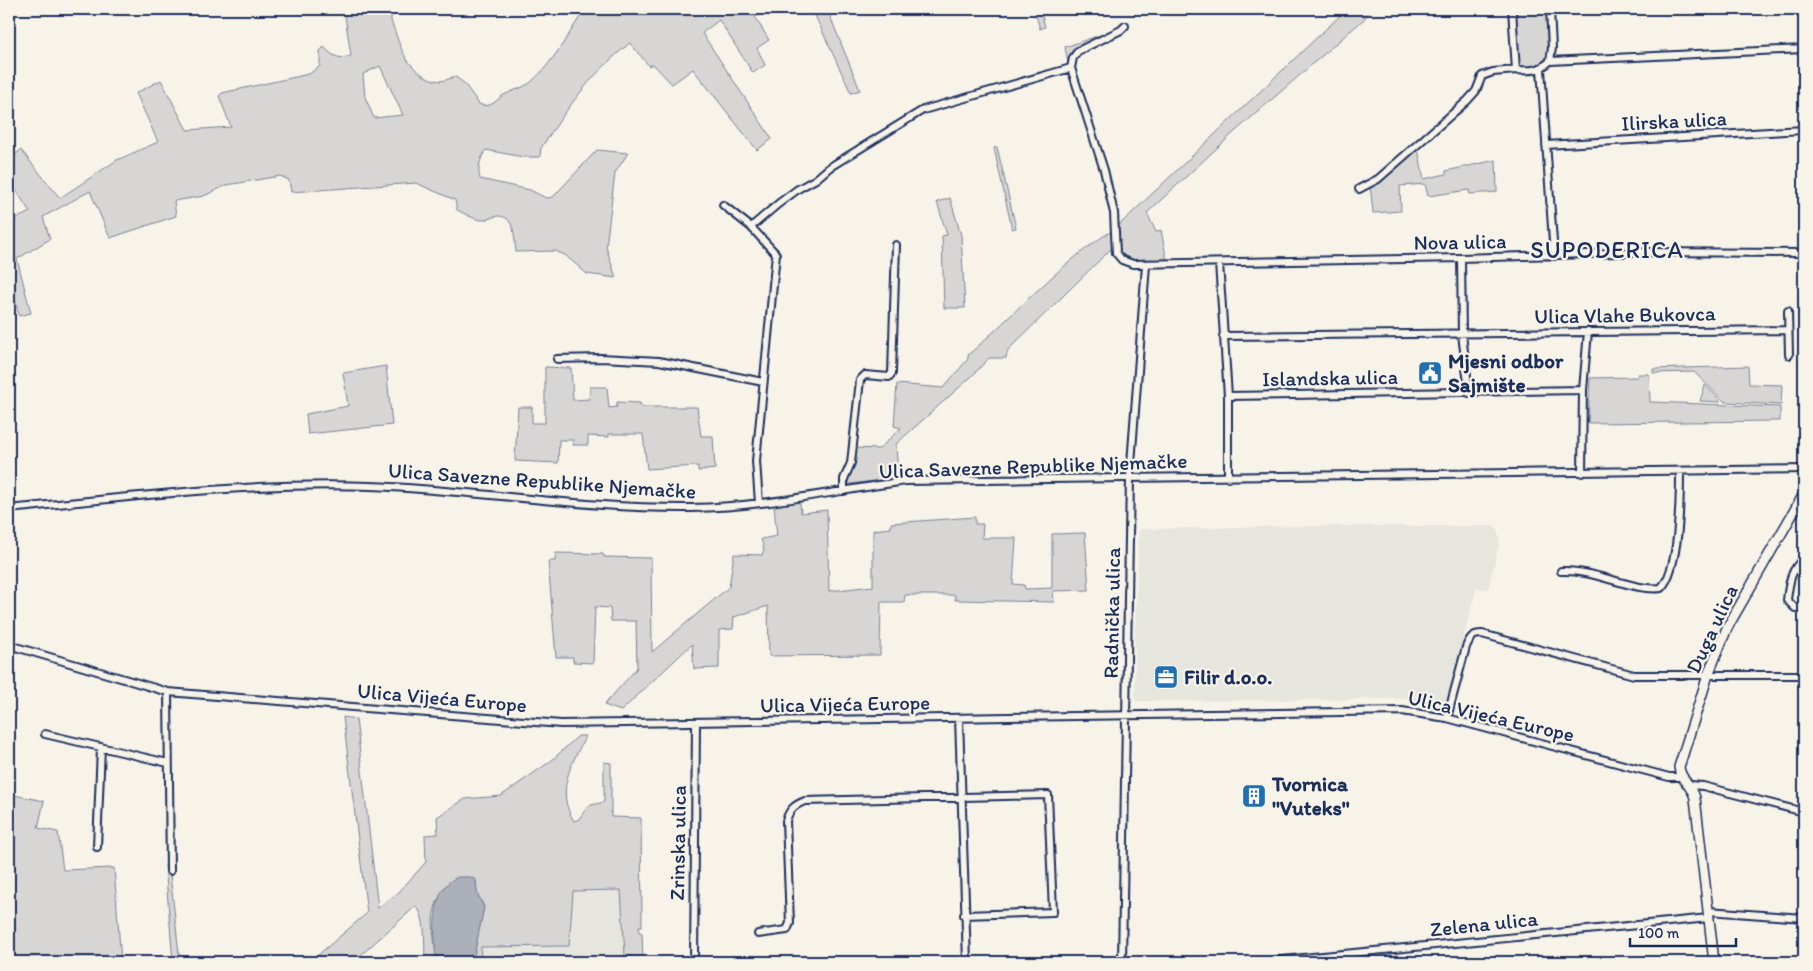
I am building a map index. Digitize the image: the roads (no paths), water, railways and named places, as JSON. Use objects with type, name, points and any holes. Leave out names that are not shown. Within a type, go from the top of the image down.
[{"type":"main road","name":"Duga ulica","points":[[1681,777],[1680,761],[1708,675],[1727,628],[1804,494]]},
{"type":"main road","points":[[1681,777],[1690,786],[1695,798],[1714,962]]},
{"type":"street","points":[[1512,9],[1516,70]]},
{"type":"street","points":[[1550,9],[1552,48],[1550,61]]},
{"type":"street","points":[[751,227],[784,199],[816,179],[830,167],[923,110],[1068,69],[1078,51],[1121,30],[1125,26]]},
{"type":"street","points":[[1359,190],[1378,179],[1467,101],[1476,92],[1482,76],[1493,72],[1541,69],[1550,61],[1804,49]]},
{"type":"street","name":"Nova ulica","points":[[1068,69],[1106,179],[1114,213],[1116,253],[1122,260],[1146,265],[1554,256],[1648,252],[1804,252]]},
{"type":"street","points":[[1541,69],[1554,256]]},
{"type":"street","name":"Ilirska ulica","points":[[1546,145],[1804,130]]},
{"type":"street","points":[[723,205],[751,227],[776,254],[756,461],[759,503]]},
{"type":"street","points":[[844,491],[844,479],[851,463],[860,380],[865,375],[889,377],[892,373],[896,245]]},
{"type":"street","points":[[1461,258],[1462,334],[1468,393]]},
{"type":"street","points":[[1219,262],[1228,396],[1228,478]]},
{"type":"street","name":"Radnička ulica","points":[[1122,962],[1130,477],[1146,265]]},
{"type":"street","points":[[1788,311],[1789,355]]},
{"type":"street","name":"Ulica Vlahe Bukovca","points":[[1223,336],[1788,330]]},
{"type":"street","points":[[1582,472],[1583,390],[1588,331]]},
{"type":"street","points":[[556,359],[601,358],[659,361],[763,382]]},
{"type":"street","name":"Islandska ulica","points":[[1228,396],[1583,390]]},
{"type":"street","name":"Ulica Savezne Republike Njemačke","points":[[9,510],[219,488],[364,486],[659,508],[759,503],[906,481],[1804,469]]},
{"type":"street","points":[[1562,571],[1587,572],[1648,588],[1660,588],[1668,576],[1679,525],[1680,471]]},
{"type":"street","points":[[1804,559],[1793,572],[1789,583],[1788,600],[1795,608],[1804,608]]},
{"type":"street","points":[[1447,718],[1466,647],[1470,638],[1476,634],[1482,634],[1634,675],[1804,675]]},
{"type":"street","name":"Ulica Vijeća Europe","points":[[9,645],[168,692],[562,724],[1386,710],[1447,718],[1669,777],[1681,777]]},
{"type":"street","points":[[168,692],[170,871]]},
{"type":"street","points":[[959,718],[966,962]]},
{"type":"street","name":"Zrinska ulica","points":[[694,962],[696,723]]},
{"type":"street","points":[[45,734],[168,763]]},
{"type":"street","points":[[97,846],[101,747]]},
{"type":"street","points":[[1690,786],[1703,786],[1804,812]]},
{"type":"street","points":[[758,934],[788,930],[790,923],[786,821],[788,814],[798,804],[805,801],[1048,795],[1053,912],[964,915]]},
{"type":"street","name":"Zelena ulica","points":[[1262,962],[1708,914],[1804,918]]},
{"type":"place","name":"Mjesni odbor Sajmište","points":[[1430,373]]},
{"type":"place","name":"Filir d.o.o.","points":[[1166,677]]},
{"type":"place","name":"Tvornica ''Vuteks''","points":[[1254,796]]},
{"type":"district","name":"SUPODERICA","points":[[1607,250]]}]
